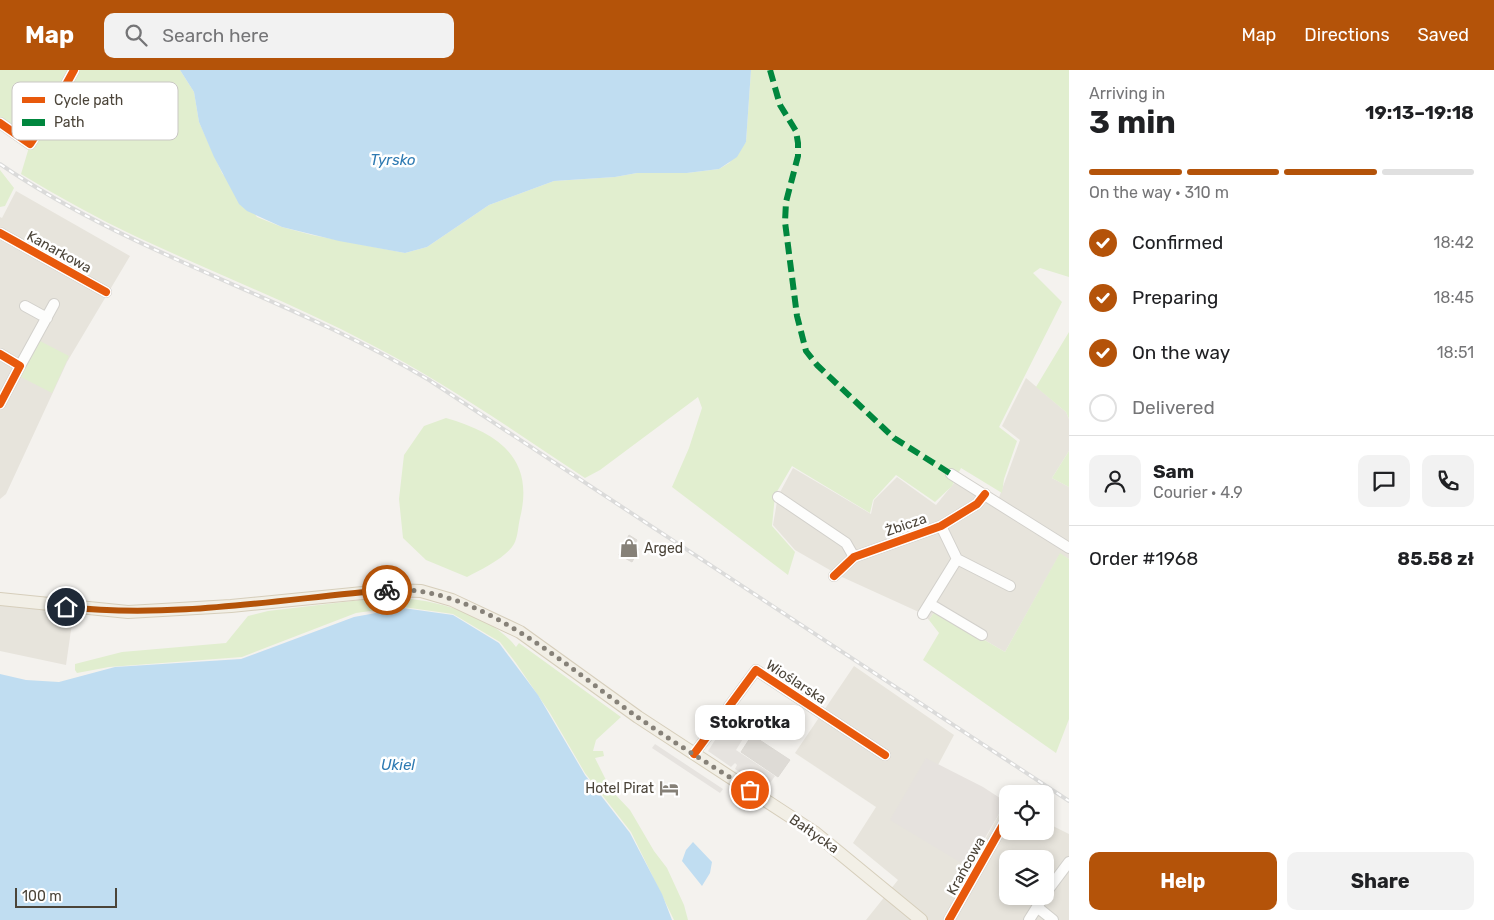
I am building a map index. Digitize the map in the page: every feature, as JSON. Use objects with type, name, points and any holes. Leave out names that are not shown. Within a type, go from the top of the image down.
[{"type":"main road","name":"Bałtycka","points":[[0,599],[110,612],[144,612],[231,606],[394,590],[431,593],[464,604],[520,632],[638,717],[826,841],[921,920]]},
{"type":"street","points":[[67,82],[74,70]]},
{"type":"street","points":[[0,123],[12,131]]},
{"type":"street","name":"Kanarkowa","points":[[0,233],[106,292]]},
{"type":"street","points":[[0,404],[54,304]]},
{"type":"street","points":[[25,306],[47,318]]},
{"type":"street","points":[[0,354],[20,366]]},
{"type":"street","points":[[951,474],[1069,548]]},
{"type":"street","name":"Żbicza","points":[[834,576],[854,557],[942,526],[977,504],[985,494]]},
{"type":"street","points":[[778,497],[846,543],[854,557]]},
{"type":"street","points":[[942,526],[957,559],[1010,586]]},
{"type":"street","points":[[923,614],[957,559]]},
{"type":"street","points":[[930,604],[982,634]]},
{"type":"street","name":"Wioślarska","points":[[694,754],[756,670],[885,755]]},
{"type":"street","name":"Krańcowa","points":[[949,920],[999,832]]},
{"type":"street","points":[[1054,882],[1069,862]]},
{"type":"street","points":[[1029,920],[1037,907],[1053,920]]},
{"type":"shaded area","points":[[16,191],[130,256],[67,362],[6,494],[0,499],[0,217],[2,218]]},
{"type":"shaded area","points":[[1026,378],[1066,412],[1069,419],[1069,451],[1052,478],[1069,487],[1069,559],[1060,554],[1005,652],[935,611],[929,620],[921,613],[842,577],[795,550],[773,525],[778,496],[793,468],[871,514],[874,500],[897,477],[936,505],[958,478],[997,503],[1020,440],[1002,426]]},
{"type":"shaded area","points":[[0,598],[73,616],[66,665],[0,651]]},
{"type":"shaded area","points":[[854,666],[954,735],[938,765],[925,759],[975,851],[982,845],[999,815],[999,840],[1054,840],[1054,826],[1069,834],[1069,920],[866,920],[898,880],[853,843],[876,807],[795,753]]},
{"type":"shaded area","points":[[730,717],[749,729],[736,750],[775,776],[766,789],[735,769],[737,765],[735,763],[731,767],[708,751]]},
{"type":"shaded area","points":[[655,744],[723,789],[720,793],[652,748]]},
{"type":"shaded area","points":[[926,758],[983,787],[999,797],[999,814],[968,867],[890,820]]},
{"type":"green space","points":[[0,70],[180,70],[194,92],[199,122],[222,173],[257,217],[282,227],[312,235],[405,253],[427,247],[489,205],[554,181],[615,177],[637,173],[687,173],[719,169],[729,163],[746,142],[751,70],[1069,70],[1069,277],[1040,268],[1033,273],[1062,302],[999,427],[1017,441],[1004,479],[1002,493],[961,468],[952,486],[935,502],[896,475],[873,500],[870,513],[792,466],[775,495],[772,526],[795,552],[788,575],[672,487],[689,448],[702,408],[698,397],[600,470],[585,478],[479,408],[398,359],[312,315],[122,230],[21,174],[30,144],[24,140],[178,140],[178,82],[12,82],[12,131],[0,123]]},
{"type":"green space","points":[[0,170],[14,188],[5,206],[0,207]]},
{"type":"green space","points":[[1069,332],[1069,419],[1066,412],[1036,387]]},
{"type":"green space","points":[[38,340],[69,356],[52,393],[19,376]]},
{"type":"green space","points":[[446,418],[465,424],[496,440],[508,451],[517,464],[522,479],[523,497],[514,544],[506,554],[467,577],[426,560],[403,538],[399,499],[404,455],[424,426]]},
{"type":"green space","points":[[1069,451],[1069,487],[1052,478]]},
{"type":"green space","points":[[1060,553],[1069,559],[1069,719],[1056,753],[923,660],[939,633],[929,620],[935,611],[1005,652]]},
{"type":"green space","points":[[386,597],[421,600],[457,609],[474,616],[504,635],[516,647],[519,643],[621,717],[596,740],[593,751],[603,751],[604,756],[595,758],[611,790],[630,810],[654,851],[667,868],[684,905],[688,920],[674,920],[631,832],[585,773],[550,713],[500,642],[453,614],[403,607],[356,613],[242,657],[109,667],[77,673],[75,670],[75,664],[122,652],[226,643],[248,616],[268,611]]},
{"type":"water","name":"Tyrsko","points":[[180,70],[751,70],[746,142],[737,157],[719,169],[687,173],[637,173],[615,177],[554,181],[489,205],[427,247],[405,253],[339,241],[282,227],[247,211],[239,204],[214,157],[199,122],[194,92]]},
{"type":"water","name":"Ukiel","points":[[403,608],[453,615],[499,643],[538,695],[585,775],[630,833],[662,894],[672,920],[0,920],[0,674],[26,680],[59,682],[115,667],[241,659],[354,617]]},
{"type":"water","points":[[693,842],[712,862],[710,873],[702,886],[682,861],[686,850]]},
{"type":"building","name":"Arged","points":[[629,535],[637,540],[634,546],[639,549],[632,562],[619,555]]},
{"type":"building","points":[[752,735],[790,760],[778,777],[741,752]]},
{"type":"railway","points":[[0,164],[51,196],[103,225],[322,324],[429,380],[1069,801]]},
{"type":"marked path","points":[[770,70],[780,105],[796,131],[798,143],[798,156],[786,202],[785,222],[797,316],[806,351],[817,365],[894,438],[951,474]]},
{"type":"cycle path","points":[[67,82],[74,70]]},
{"type":"cycle path","points":[[0,123],[12,131]]},
{"type":"cycle path","points":[[24,140],[30,144],[33,140]]},
{"type":"cycle path","points":[[0,233],[106,292]]},
{"type":"cycle path","points":[[0,354],[20,366],[0,404]]},
{"type":"cycle path","points":[[834,576],[854,557],[941,526],[977,504],[985,494]]},
{"type":"cycle path","points":[[694,754],[756,670],[885,755]]},
{"type":"cycle path","points":[[949,920],[999,832]]},
{"type":"way so far","points":[[387,590],[415,590],[431,593],[464,604],[510,626],[638,717],[750,790]]},
{"type":"place","name":"Arged","points":[[629,548]]},
{"type":"place","name":"Hotel Pirat","points":[[669,788]]},
{"type":"place","name":"Stokrotka","points":[[750,790]]},
{"type":"route","points":[[66,607],[110,612],[144,612],[231,606],[387,590]]}]
